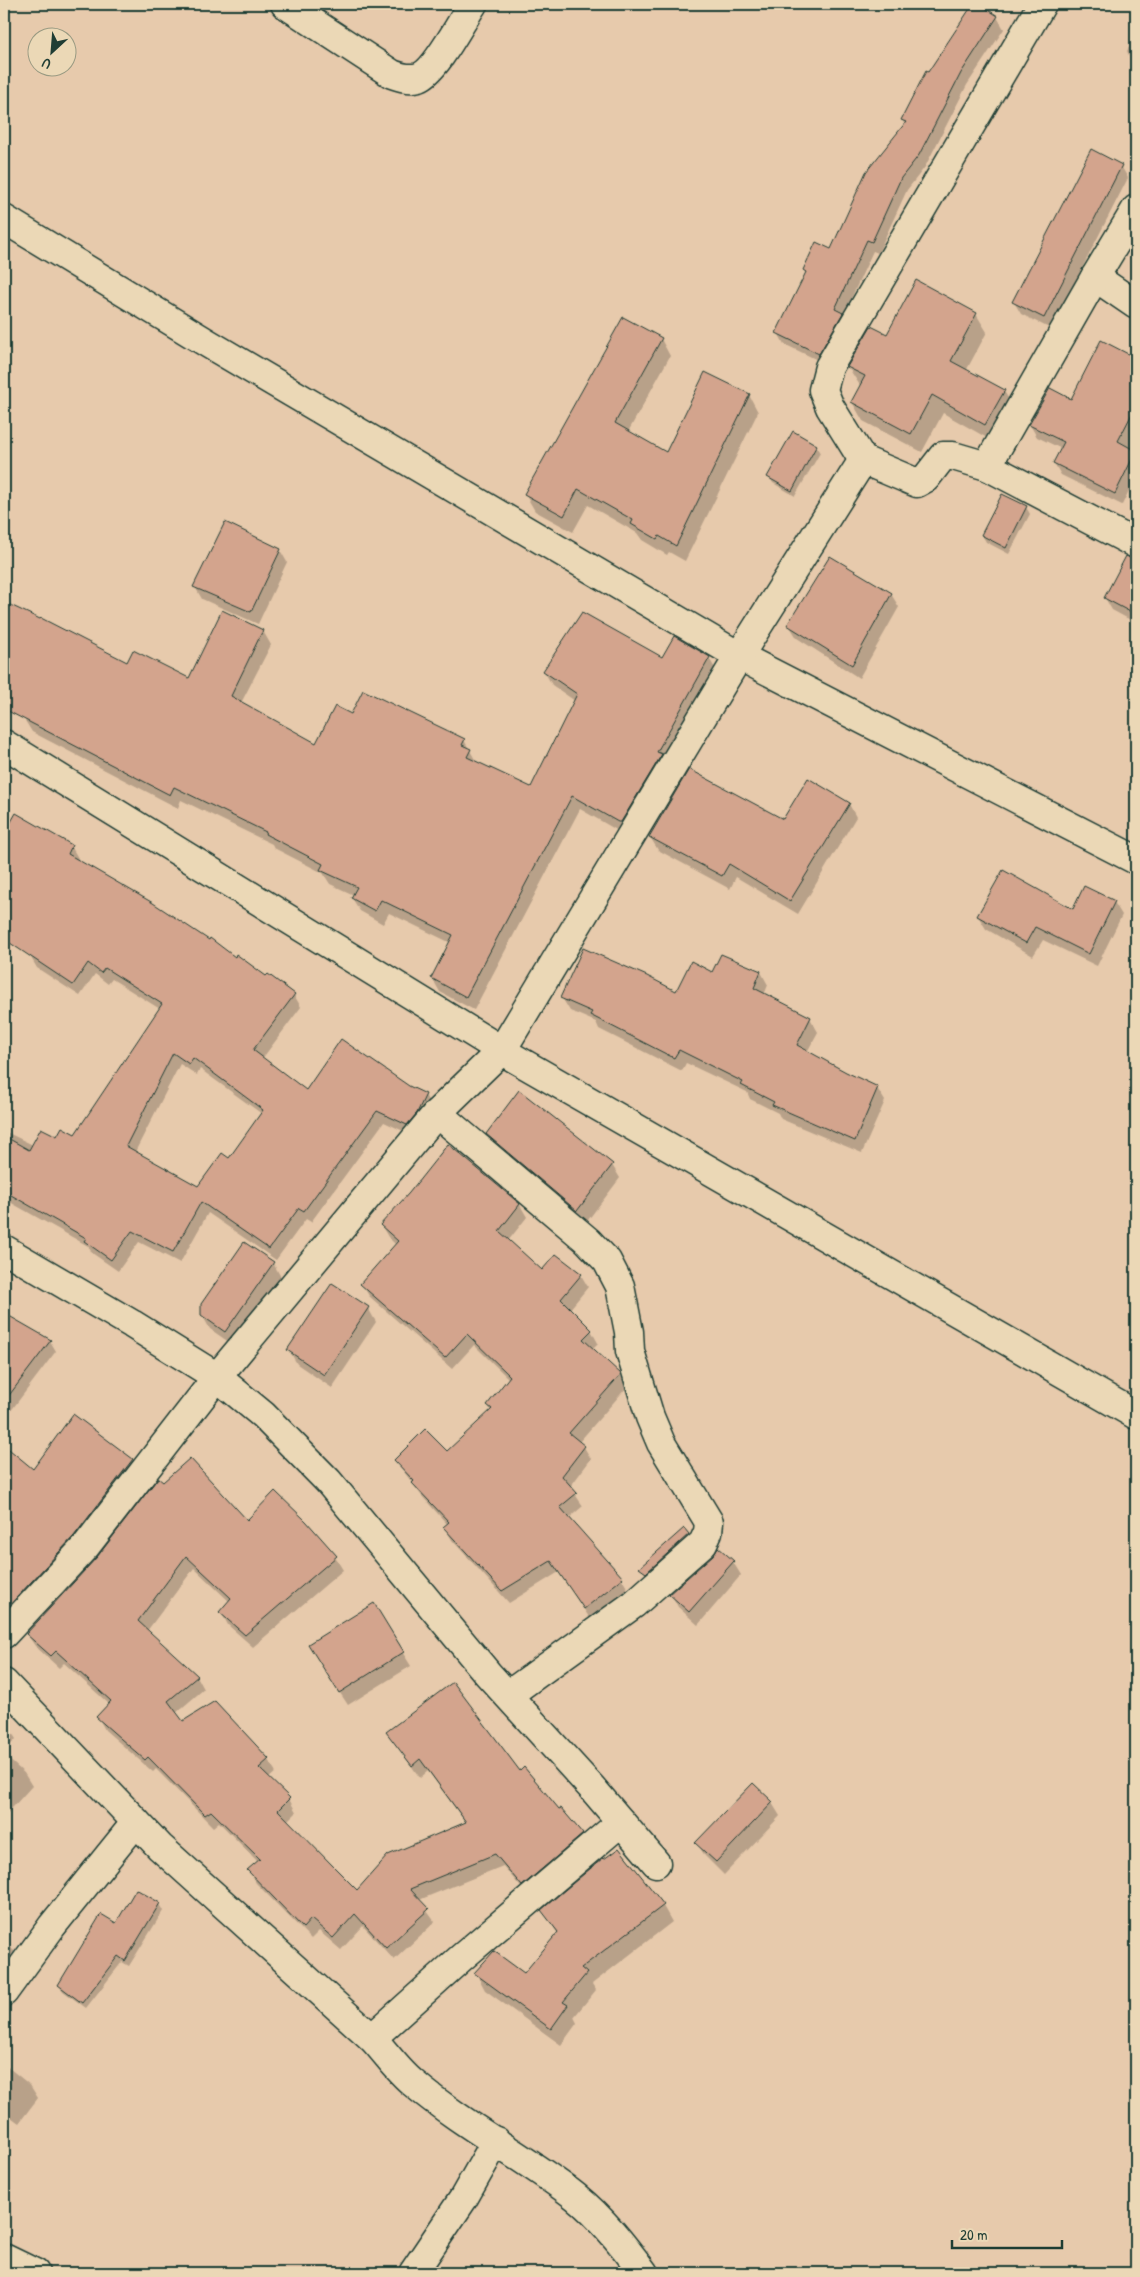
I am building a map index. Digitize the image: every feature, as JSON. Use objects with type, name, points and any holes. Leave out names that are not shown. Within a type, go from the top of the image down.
[{"type":"street","points":[[285,4],[392,74],[404,78],[420,77],[438,59],[472,4]]},
{"type":"street","points":[[1042,4],[829,367],[823,390],[830,407],[863,460],[917,483],[926,478],[943,456],[953,456],[987,466],[1136,544]]},
{"type":"street","points":[[987,466],[1136,209]]},
{"type":"street","points":[[4,219],[209,344],[739,656],[1136,860]]},
{"type":"street","points":[[1095,277],[1136,305]]},
{"type":"street","points":[[4,1634],[86,1546],[217,1377],[437,1113],[502,1050],[739,656],[863,460]]},
{"type":"street","points":[[4,744],[502,1050],[1136,1415]]},
{"type":"street","points":[[437,1113],[574,1228],[607,1261],[620,1286],[629,1332],[630,1351],[650,1417],[661,1443],[709,1522],[708,1532],[703,1543],[634,1604],[508,1695]]},
{"type":"street","points":[[4,1249],[132,1324],[217,1377],[263,1415],[328,1481],[508,1695],[656,1863]]},
{"type":"street","points":[[4,1683],[160,1847],[372,2038],[412,2082],[461,2120],[522,2158],[577,2198],[616,2237],[644,2273]]},
{"type":"street","points":[[4,1992],[52,1926],[136,1822]]},
{"type":"street","points":[[372,2038],[460,1958],[621,1822]]},
{"type":"street","points":[[413,2273],[463,2199],[496,2141]]},
{"type":"street","points":[[4,2258],[35,2273]]},
{"type":"building","points":[[973,4],[979,4],[998,16],[961,73],[919,155],[901,178],[872,242],[867,240],[835,309],[843,313],[819,354],[776,333],[806,272],[803,270],[816,242],[831,249],[866,172],[906,122],[901,120],[926,71],[928,72]]},
{"type":"building","points":[[1091,149],[1122,165],[1044,318],[1012,302]]},
{"type":"building","points":[[916,280],[977,313],[951,361],[1005,390],[985,425],[932,395],[911,434],[851,402],[865,376],[847,367],[871,326],[887,334]]},
{"type":"building","points":[[623,317],[662,338],[615,423],[666,452],[705,372],[750,394],[676,546],[659,536],[657,539],[631,524],[633,520],[578,489],[564,516],[524,494]]},
{"type":"building","points":[[1101,340],[1136,358],[1136,406],[1118,441],[1136,451],[1115,494],[1053,463],[1064,442],[1029,425],[1050,388],[1071,399]]},
{"type":"building","points":[[793,431],[817,445],[792,491],[767,477]]},
{"type":"building","points":[[1002,494],[1027,506],[1006,548],[981,535]]},
{"type":"building","points":[[225,522],[281,549],[251,612],[193,587]]},
{"type":"building","points":[[830,556],[892,593],[852,665],[787,625]]},
{"type":"building","points":[[1126,556],[1136,560],[1136,615],[1104,598]]},
{"type":"building","points":[[4,602],[41,618],[127,662],[133,650],[189,678],[222,610],[263,630],[231,696],[316,743],[335,706],[351,714],[363,690],[465,739],[462,745],[471,749],[467,757],[531,787],[577,694],[543,671],[582,612],[662,657],[674,636],[710,657],[657,752],[662,754],[621,822],[572,796],[466,997],[431,978],[453,935],[381,900],[375,911],[351,898],[357,887],[320,870],[323,864],[265,834],[266,832],[174,787],[170,795],[4,709]]},
{"type":"building","points":[[689,769],[783,819],[808,778],[850,803],[790,901],[729,864],[722,876],[649,837]]},
{"type":"building","points":[[16,813],[72,845],[68,854],[153,903],[209,940],[210,938],[235,957],[236,954],[295,994],[253,1050],[306,1090],[341,1039],[409,1086],[426,1094],[417,1113],[407,1125],[377,1111],[304,1211],[299,1208],[269,1249],[201,1202],[173,1252],[132,1231],[111,1260],[84,1241],[86,1238],[4,1191],[4,1136],[29,1150],[41,1128],[57,1136],[62,1127],[75,1134],[162,1004],[105,968],[101,973],[88,963],[73,985],[4,939],[4,834]],"holes":[[[173,1053],[189,1064],[193,1058],[263,1110],[229,1158],[222,1153],[198,1186],[126,1146]]]},
{"type":"building","points":[[1003,870],[1073,909],[1084,886],[1115,901],[1089,954],[1035,927],[1026,943],[977,916]]},
{"type":"building","points":[[583,948],[676,991],[691,961],[712,972],[721,954],[761,971],[754,988],[811,1017],[797,1045],[878,1087],[855,1141],[772,1105],[774,1102],[741,1085],[743,1082],[679,1050],[674,1058],[590,1015],[592,1012],[560,998]]},
{"type":"building","points":[[519,1090],[613,1164],[577,1211],[486,1134]]},
{"type":"building","points":[[448,1144],[520,1204],[499,1231],[542,1270],[556,1254],[582,1274],[561,1299],[592,1330],[583,1339],[621,1374],[569,1433],[585,1446],[562,1476],[577,1493],[560,1507],[623,1578],[584,1609],[551,1561],[502,1591],[443,1527],[449,1522],[412,1483],[414,1481],[394,1460],[425,1429],[447,1451],[492,1409],[487,1405],[510,1376],[467,1334],[445,1358],[360,1284],[398,1241],[380,1225],[409,1193]]},
{"type":"building","points":[[244,1242],[274,1262],[225,1332],[201,1315],[201,1304]]},
{"type":"building","points":[[332,1283],[369,1307],[324,1375],[287,1350]]},
{"type":"building","points":[[4,1313],[51,1340],[4,1402]]},
{"type":"building","points":[[73,1414],[133,1459],[74,1536],[4,1611],[4,1445],[33,1469]]},
{"type":"building","points":[[190,1458],[247,1520],[275,1491],[306,1521],[337,1556],[245,1635],[219,1612],[231,1598],[186,1556],[138,1621],[198,1676],[168,1701],[183,1721],[215,1701],[269,1759],[259,1768],[290,1798],[278,1810],[357,1890],[388,1855],[466,1822],[420,1759],[412,1766],[386,1732],[453,1682],[520,1771],[524,1767],[583,1834],[522,1886],[495,1854],[410,1889],[429,1909],[386,1948],[355,1914],[333,1938],[311,1919],[303,1928],[247,1870],[260,1859],[211,1811],[205,1815],[148,1757],[145,1760],[96,1717],[111,1701],[56,1651],[51,1656],[26,1634],[97,1557],[158,1478],[163,1482]]},
{"type":"building","points":[[684,1528],[689,1534],[646,1573],[639,1568]]},
{"type":"building","points":[[718,1547],[734,1561],[689,1612],[669,1594],[713,1555]]},
{"type":"building","points":[[374,1603],[404,1652],[339,1693],[308,1644]]},
{"type":"building","points":[[753,1783],[773,1802],[716,1862],[695,1843]]},
{"type":"building","points":[[619,1848],[664,1905],[581,1968],[587,1973],[563,2002],[568,2005],[551,2029],[474,1973],[494,1951],[524,1973],[558,1932],[541,1910],[603,1858]]},
{"type":"building","points":[[136,1889],[160,1903],[125,1961],[118,1956],[82,2003],[58,1985],[101,1914],[116,1923]]}]
